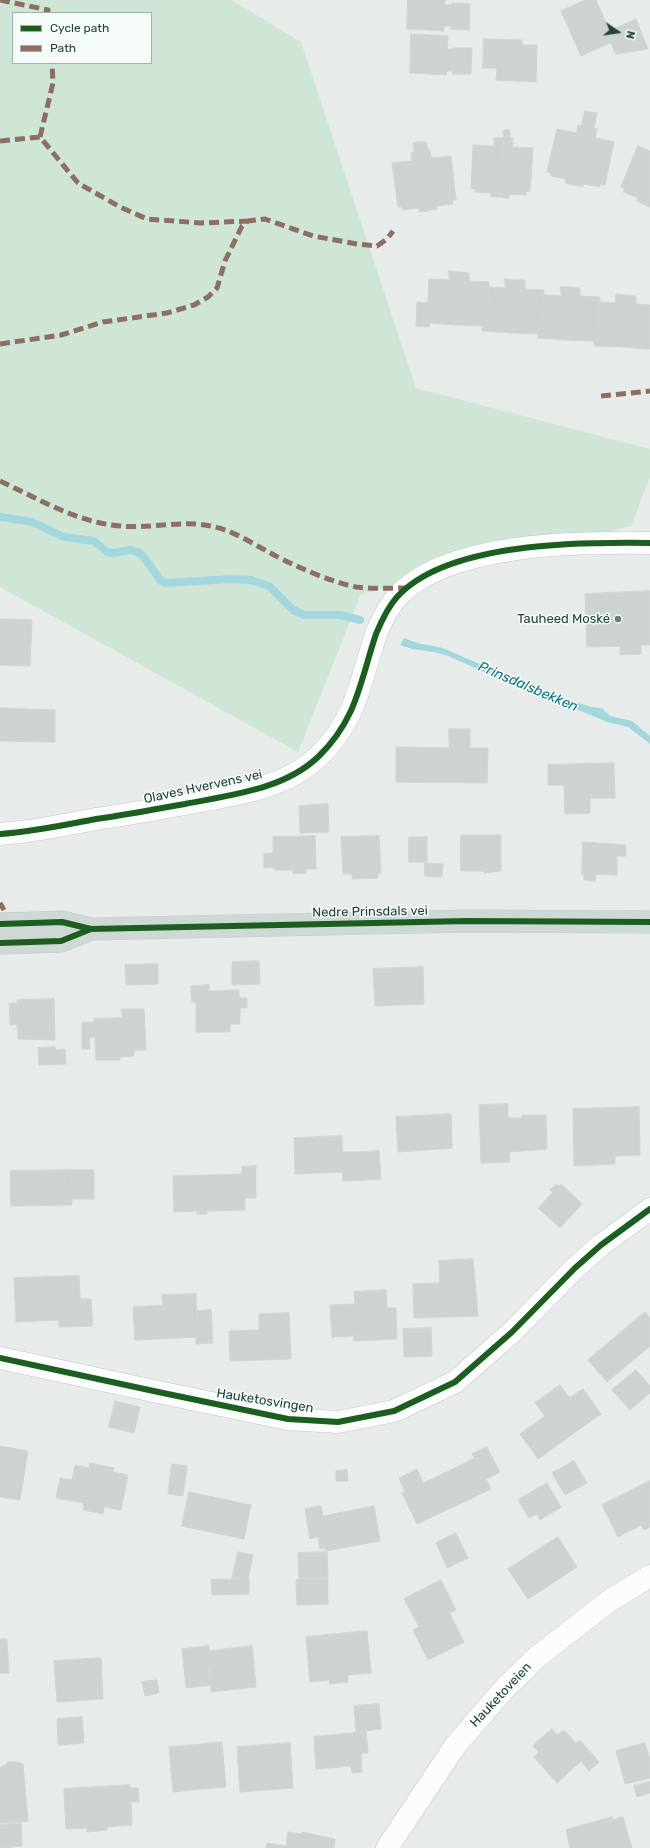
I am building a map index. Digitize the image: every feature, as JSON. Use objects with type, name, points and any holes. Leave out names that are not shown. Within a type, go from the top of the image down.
[{"type":"main road","name":"Nedre Prinsdals vei","points":[[0,924],[62,922],[91,929],[467,921],[650,922]]},
{"type":"main road","name":"Nedre Prinsdals vei","points":[[0,943],[61,941],[91,929]]},
{"type":"street","name":"Olaves Hvervens vei","points":[[0,834],[117,816],[238,794],[269,785],[294,774],[318,756],[342,730],[352,709],[377,633],[389,607],[398,596],[428,573],[443,566],[471,557],[533,547],[650,543]]},
{"type":"street","name":"Hauketosvingen","points":[[0,1358],[163,1394],[288,1418],[338,1422],[394,1411],[455,1382],[512,1332],[591,1254],[650,1209]]},
{"type":"street","name":"Hauketoveien","points":[[387,1848],[455,1746],[504,1690],[537,1657],[609,1600],[650,1576]]},
{"type":"green space","points":[[0,0],[232,0],[301,42],[416,388],[650,449],[650,477],[631,526],[361,594],[298,752],[0,587]]},
{"type":"water","name":"Prinsdalsbekken","points":[[404,638],[417,643],[443,648],[507,676],[525,682],[547,693],[591,707],[602,708],[610,716],[632,721],[650,736],[650,744],[628,727],[607,722],[557,701],[541,697],[448,656],[434,652],[412,649],[400,645]]},
{"type":"building","points":[[408,0],[445,0],[445,5],[452,5],[451,26],[444,26],[444,31],[407,29]]},
{"type":"building","points":[[586,0],[596,0],[614,41],[581,56],[561,11]]},
{"type":"building","points":[[452,3],[470,4],[469,30],[451,29]]},
{"type":"building","points":[[636,19],[648,49],[616,54],[611,43],[614,41],[610,31]]},
{"type":"building","points":[[411,34],[448,36],[447,49],[454,49],[453,71],[447,71],[446,75],[410,73]]},
{"type":"building","points":[[484,39],[522,40],[522,45],[537,45],[536,82],[496,80],[497,68],[483,68]]},
{"type":"building","points":[[454,48],[472,48],[471,74],[453,74]]},
{"type":"building","points":[[585,111],[591,112],[574,185],[565,183],[566,179],[551,176],[551,173],[547,172],[557,129],[576,133],[578,125],[581,126]]},
{"type":"building","points":[[591,112],[597,113],[594,129],[597,129],[595,138],[614,142],[605,185],[600,184],[600,187],[583,184],[583,187],[574,185]]},
{"type":"building","points":[[504,130],[510,130],[510,138],[513,138],[512,147],[533,148],[530,192],[526,191],[526,195],[509,194],[509,198],[500,197]]},
{"type":"building","points":[[494,138],[503,138],[500,197],[491,197],[491,193],[475,192],[476,189],[471,189],[473,145],[494,146]]},
{"type":"building","points":[[420,142],[428,211],[419,212],[419,208],[403,210],[402,207],[398,207],[392,163],[412,161],[411,153],[414,152],[413,143]]},
{"type":"building","points":[[420,142],[426,142],[428,151],[430,150],[431,158],[451,156],[456,200],[452,200],[453,204],[436,206],[437,209],[428,211]]},
{"type":"building","points":[[638,146],[650,151],[650,194],[645,205],[637,201],[638,198],[623,192],[625,189],[621,187]]},
{"type":"building","points":[[650,194],[650,207],[645,205]]},
{"type":"building","points":[[449,271],[459,272],[456,325],[430,323],[429,327],[416,326],[417,302],[428,303],[429,279],[449,280]]},
{"type":"building","points":[[459,272],[469,273],[469,281],[489,282],[487,326],[456,325]]},
{"type":"building","points":[[505,279],[515,280],[512,333],[482,331],[483,326],[487,326],[489,287],[505,288]]},
{"type":"building","points":[[515,280],[525,280],[525,289],[544,290],[542,334],[512,333]]},
{"type":"building","points":[[561,287],[571,287],[568,340],[538,338],[538,334],[542,334],[544,295],[561,296]]},
{"type":"building","points":[[571,287],[580,288],[580,296],[600,297],[598,341],[568,340]]},
{"type":"building","points":[[616,294],[626,295],[623,347],[594,346],[594,341],[598,341],[600,302],[615,303]]},
{"type":"building","points":[[626,295],[636,296],[636,304],[650,305],[650,349],[623,347]]},
{"type":"building","name":"Tauheed Moské","points":[[650,591],[650,645],[641,645],[641,654],[620,655],[620,646],[587,647],[585,594]]},
{"type":"building","points":[[0,619],[32,620],[30,666],[0,665]]},
{"type":"building","points":[[0,708],[55,710],[55,742],[0,741]]},
{"type":"building","points":[[449,729],[470,729],[470,748],[488,748],[487,783],[396,782],[396,747],[449,748]]},
{"type":"building","points":[[614,763],[615,798],[590,798],[590,813],[565,814],[564,785],[548,785],[548,765]]},
{"type":"building","points":[[328,804],[329,832],[300,833],[299,806]]},
{"type":"building","points":[[461,835],[501,835],[501,871],[484,873],[484,871],[461,871]]},
{"type":"building","points":[[315,836],[316,869],[306,869],[306,873],[293,874],[293,870],[274,870],[274,867],[264,868],[264,854],[273,853],[273,837]]},
{"type":"building","points":[[379,836],[381,873],[378,873],[378,878],[352,879],[352,874],[343,874],[341,837]]},
{"type":"building","points":[[409,837],[427,837],[427,862],[409,862]]},
{"type":"building","points":[[583,842],[626,845],[626,856],[617,856],[617,875],[596,874],[595,881],[584,880],[584,874],[582,874]]},
{"type":"building","points":[[425,863],[443,864],[442,877],[425,876]]},
{"type":"building","points":[[259,961],[260,984],[232,985],[232,962]]},
{"type":"building","points":[[158,964],[158,984],[126,985],[125,965]]},
{"type":"building","points":[[423,967],[424,1004],[375,1006],[373,969]]},
{"type":"building","points":[[209,985],[209,991],[239,990],[239,998],[247,998],[247,1008],[240,1008],[240,1024],[230,1024],[230,1032],[196,1032],[196,1002],[192,1002],[191,986]]},
{"type":"building","points":[[54,999],[55,1040],[18,1039],[17,1024],[10,1025],[9,1003],[17,1003],[17,1000]]},
{"type":"building","points":[[122,1009],[144,1009],[146,1050],[134,1050],[134,1056],[120,1057],[120,1018],[122,1018]]},
{"type":"building","points":[[120,1018],[120,1060],[96,1060],[95,1037],[89,1038],[90,1049],[82,1049],[82,1022],[94,1022],[94,1019]]},
{"type":"building","points":[[55,1047],[56,1050],[65,1049],[66,1064],[39,1065],[38,1048]]},
{"type":"building","points":[[508,1104],[508,1118],[522,1118],[522,1115],[546,1115],[547,1149],[509,1152],[510,1162],[481,1163],[479,1105]]},
{"type":"building","points":[[639,1107],[640,1155],[615,1156],[615,1164],[574,1166],[573,1109]]},
{"type":"building","points":[[451,1114],[452,1148],[398,1152],[396,1117]]},
{"type":"building","points":[[342,1136],[343,1172],[295,1174],[294,1138]]},
{"type":"building","points":[[379,1151],[381,1179],[362,1180],[361,1152]]},
{"type":"building","points":[[343,1152],[361,1152],[362,1180],[343,1181]]},
{"type":"building","points":[[256,1166],[256,1198],[245,1198],[245,1210],[207,1211],[207,1214],[197,1214],[197,1211],[174,1212],[173,1176],[242,1174],[242,1167]]},
{"type":"building","points":[[71,1170],[94,1170],[94,1199],[72,1199]]},
{"type":"building","points":[[71,1170],[72,1205],[11,1206],[10,1171]]},
{"type":"building","points":[[556,1184],[559,1186],[561,1184],[582,1204],[560,1228],[538,1208],[553,1192],[550,1190]]},
{"type":"building","points":[[473,1259],[478,1316],[414,1318],[413,1284],[440,1283],[439,1261]]},
{"type":"building","points":[[79,1276],[81,1319],[16,1322],[14,1278]]},
{"type":"building","points":[[386,1290],[388,1334],[332,1337],[330,1305],[355,1304],[354,1292]]},
{"type":"building","points":[[196,1294],[198,1337],[135,1340],[133,1307],[163,1305],[162,1295]]},
{"type":"building","points":[[80,1299],[91,1299],[93,1326],[59,1327],[59,1320],[81,1319]]},
{"type":"building","points":[[387,1308],[396,1308],[397,1339],[354,1341],[354,1336],[388,1334]]},
{"type":"building","points":[[211,1310],[213,1343],[196,1344],[196,1338],[198,1337],[197,1311]]},
{"type":"building","points":[[645,1312],[650,1318],[650,1346],[607,1382],[588,1360]]},
{"type":"building","points":[[289,1313],[291,1359],[230,1361],[229,1331],[259,1330],[259,1314]]},
{"type":"building","points":[[431,1328],[432,1356],[404,1357],[403,1329]]},
{"type":"building","points":[[636,1370],[650,1386],[650,1393],[630,1410],[612,1390]]},
{"type":"building","points":[[560,1385],[588,1423],[538,1459],[520,1434],[545,1416],[535,1403]]},
{"type":"building","points":[[583,1389],[601,1414],[588,1423],[570,1398]]},
{"type":"building","points":[[115,1401],[140,1407],[134,1433],[109,1427]]},
{"type":"building","points":[[0,1446],[28,1451],[20,1500],[0,1497]]},
{"type":"building","points":[[487,1447],[500,1472],[486,1479],[476,1458],[475,1459],[472,1454]]},
{"type":"building","points":[[476,1458],[491,1489],[417,1524],[402,1493],[405,1492],[399,1478],[417,1469],[423,1483]]},
{"type":"building","points":[[574,1461],[587,1483],[565,1495],[552,1473]]},
{"type":"building","points":[[90,1463],[114,1468],[113,1472],[128,1475],[121,1510],[104,1507],[103,1514],[83,1510],[84,1503],[56,1498],[60,1478],[72,1480],[75,1465],[89,1468]]},
{"type":"building","points":[[172,1464],[187,1466],[183,1496],[168,1494]]},
{"type":"building","points":[[347,1470],[348,1481],[336,1481],[336,1471]]},
{"type":"building","points":[[650,1481],[650,1527],[644,1530],[641,1525],[618,1537],[602,1505]]},
{"type":"building","points":[[547,1483],[561,1507],[540,1520],[537,1514],[529,1518],[518,1500]]},
{"type":"building","points":[[189,1492],[251,1505],[244,1539],[182,1526]]},
{"type":"building","points":[[321,1506],[323,1516],[374,1506],[380,1541],[326,1551],[325,1548],[320,1549],[318,1537],[310,1539],[305,1509]]},
{"type":"building","points":[[456,1533],[468,1558],[447,1568],[436,1543]]},
{"type":"building","points":[[558,1537],[577,1567],[528,1599],[508,1569]]},
{"type":"building","points":[[238,1552],[253,1555],[248,1579],[232,1579]]},
{"type":"building","points":[[327,1552],[328,1578],[299,1579],[298,1553]]},
{"type":"building","points":[[249,1579],[249,1594],[212,1595],[211,1580]]},
{"type":"building","points":[[328,1579],[328,1604],[297,1605],[296,1580]]},
{"type":"building","points":[[441,1580],[456,1610],[435,1621],[434,1619],[419,1627],[404,1599]]},
{"type":"building","points":[[450,1614],[464,1642],[428,1660],[413,1630],[434,1619],[435,1621]]},
{"type":"building","points":[[367,1631],[371,1673],[348,1675],[348,1682],[330,1684],[329,1680],[310,1682],[306,1637]]},
{"type":"building","points":[[0,1639],[7,1639],[9,1673],[0,1673]]},
{"type":"building","points":[[209,1646],[211,1685],[186,1688],[182,1649]]},
{"type":"building","points":[[252,1646],[256,1687],[211,1692],[210,1651]]},
{"type":"building","points":[[101,1658],[103,1699],[57,1702],[54,1661]]},
{"type":"building","points":[[157,1680],[159,1693],[145,1696],[142,1682]]},
{"type":"building","points":[[379,1704],[381,1729],[356,1732],[354,1706]]},
{"type":"building","points":[[82,1717],[84,1743],[58,1745],[57,1719]]},
{"type":"building","points":[[552,1729],[558,1735],[564,1730],[576,1743],[580,1740],[599,1762],[589,1771],[581,1761],[557,1783],[534,1757],[539,1752],[533,1746]]},
{"type":"building","points":[[366,1732],[368,1753],[361,1753],[362,1772],[352,1773],[351,1766],[316,1769],[314,1737]]},
{"type":"building","points":[[222,1742],[226,1787],[199,1789],[196,1745]]},
{"type":"building","points":[[290,1743],[293,1788],[267,1790],[263,1745]]},
{"type":"building","points":[[645,1743],[650,1760],[650,1778],[625,1784],[616,1751]]},
{"type":"building","points":[[196,1745],[199,1789],[173,1792],[169,1747]]},
{"type":"building","points":[[263,1745],[267,1790],[240,1792],[237,1747]]},
{"type":"building","points":[[8,1762],[23,1764],[28,1821],[0,1823],[0,1770],[1,1766],[4,1766]]},
{"type":"building","points":[[650,1782],[650,1793],[637,1797],[634,1786]]},
{"type":"building","points":[[130,1785],[130,1788],[138,1788],[139,1802],[131,1802],[132,1825],[107,1827],[107,1830],[87,1832],[87,1828],[66,1829],[64,1789]]},
{"type":"building","points":[[612,1817],[621,1848],[570,1848],[566,1830]]},
{"type":"building","points":[[623,1817],[632,1848],[621,1848],[613,1820]]},
{"type":"building","points":[[21,1823],[22,1846],[0,1848],[0,1825]]},
{"type":"building","points":[[288,1832],[302,1834],[302,1832],[335,1839],[334,1848],[266,1848],[267,1843],[286,1846]]},
{"type":"waterway","name":"Prinsdalsbekken","points":[[0,517],[32,522],[64,537],[94,541],[107,552],[113,553],[131,550],[138,552],[143,556],[161,581],[166,583],[230,579],[251,580],[269,586],[293,610],[304,615],[340,615],[360,620]]},
{"type":"marked path","points":[[0,0],[48,10],[48,12]]},
{"type":"marked path","points":[[40,137],[53,83],[52,64]]},
{"type":"marked path","points":[[0,141],[40,137],[78,183],[120,207],[147,219],[201,223],[248,221]]},
{"type":"marked path","points":[[0,344],[61,335],[103,322],[167,313],[194,305],[208,297],[217,288],[225,261],[242,226],[248,221],[265,219],[313,236],[377,246],[387,239],[393,231]]},
{"type":"marked path","points":[[601,396],[650,391]]},
{"type":"marked path","points":[[0,481],[59,509],[89,520],[105,524],[133,527],[180,524],[215,527],[238,535],[274,555],[314,574],[336,582],[362,588],[408,588]]},
{"type":"marked path","points":[[0,903],[4,910]]},
{"type":"cycle path","points":[[0,834],[48,828],[238,794],[273,784],[290,777],[319,756],[342,728],[356,699],[376,634],[385,615],[397,597],[419,579],[448,565],[481,555],[516,549],[588,543],[650,543]]},
{"type":"cycle path","points":[[0,924],[62,922],[91,929],[467,921],[650,922]]},
{"type":"cycle path","points":[[0,943],[61,941],[91,929]]},
{"type":"cycle path","points":[[0,1358],[288,1419],[338,1422],[394,1411],[455,1382],[512,1332],[575,1268],[601,1245],[650,1209]]},
{"type":"place","name":"Tauheed Moské","points":[[618,619]]}]
